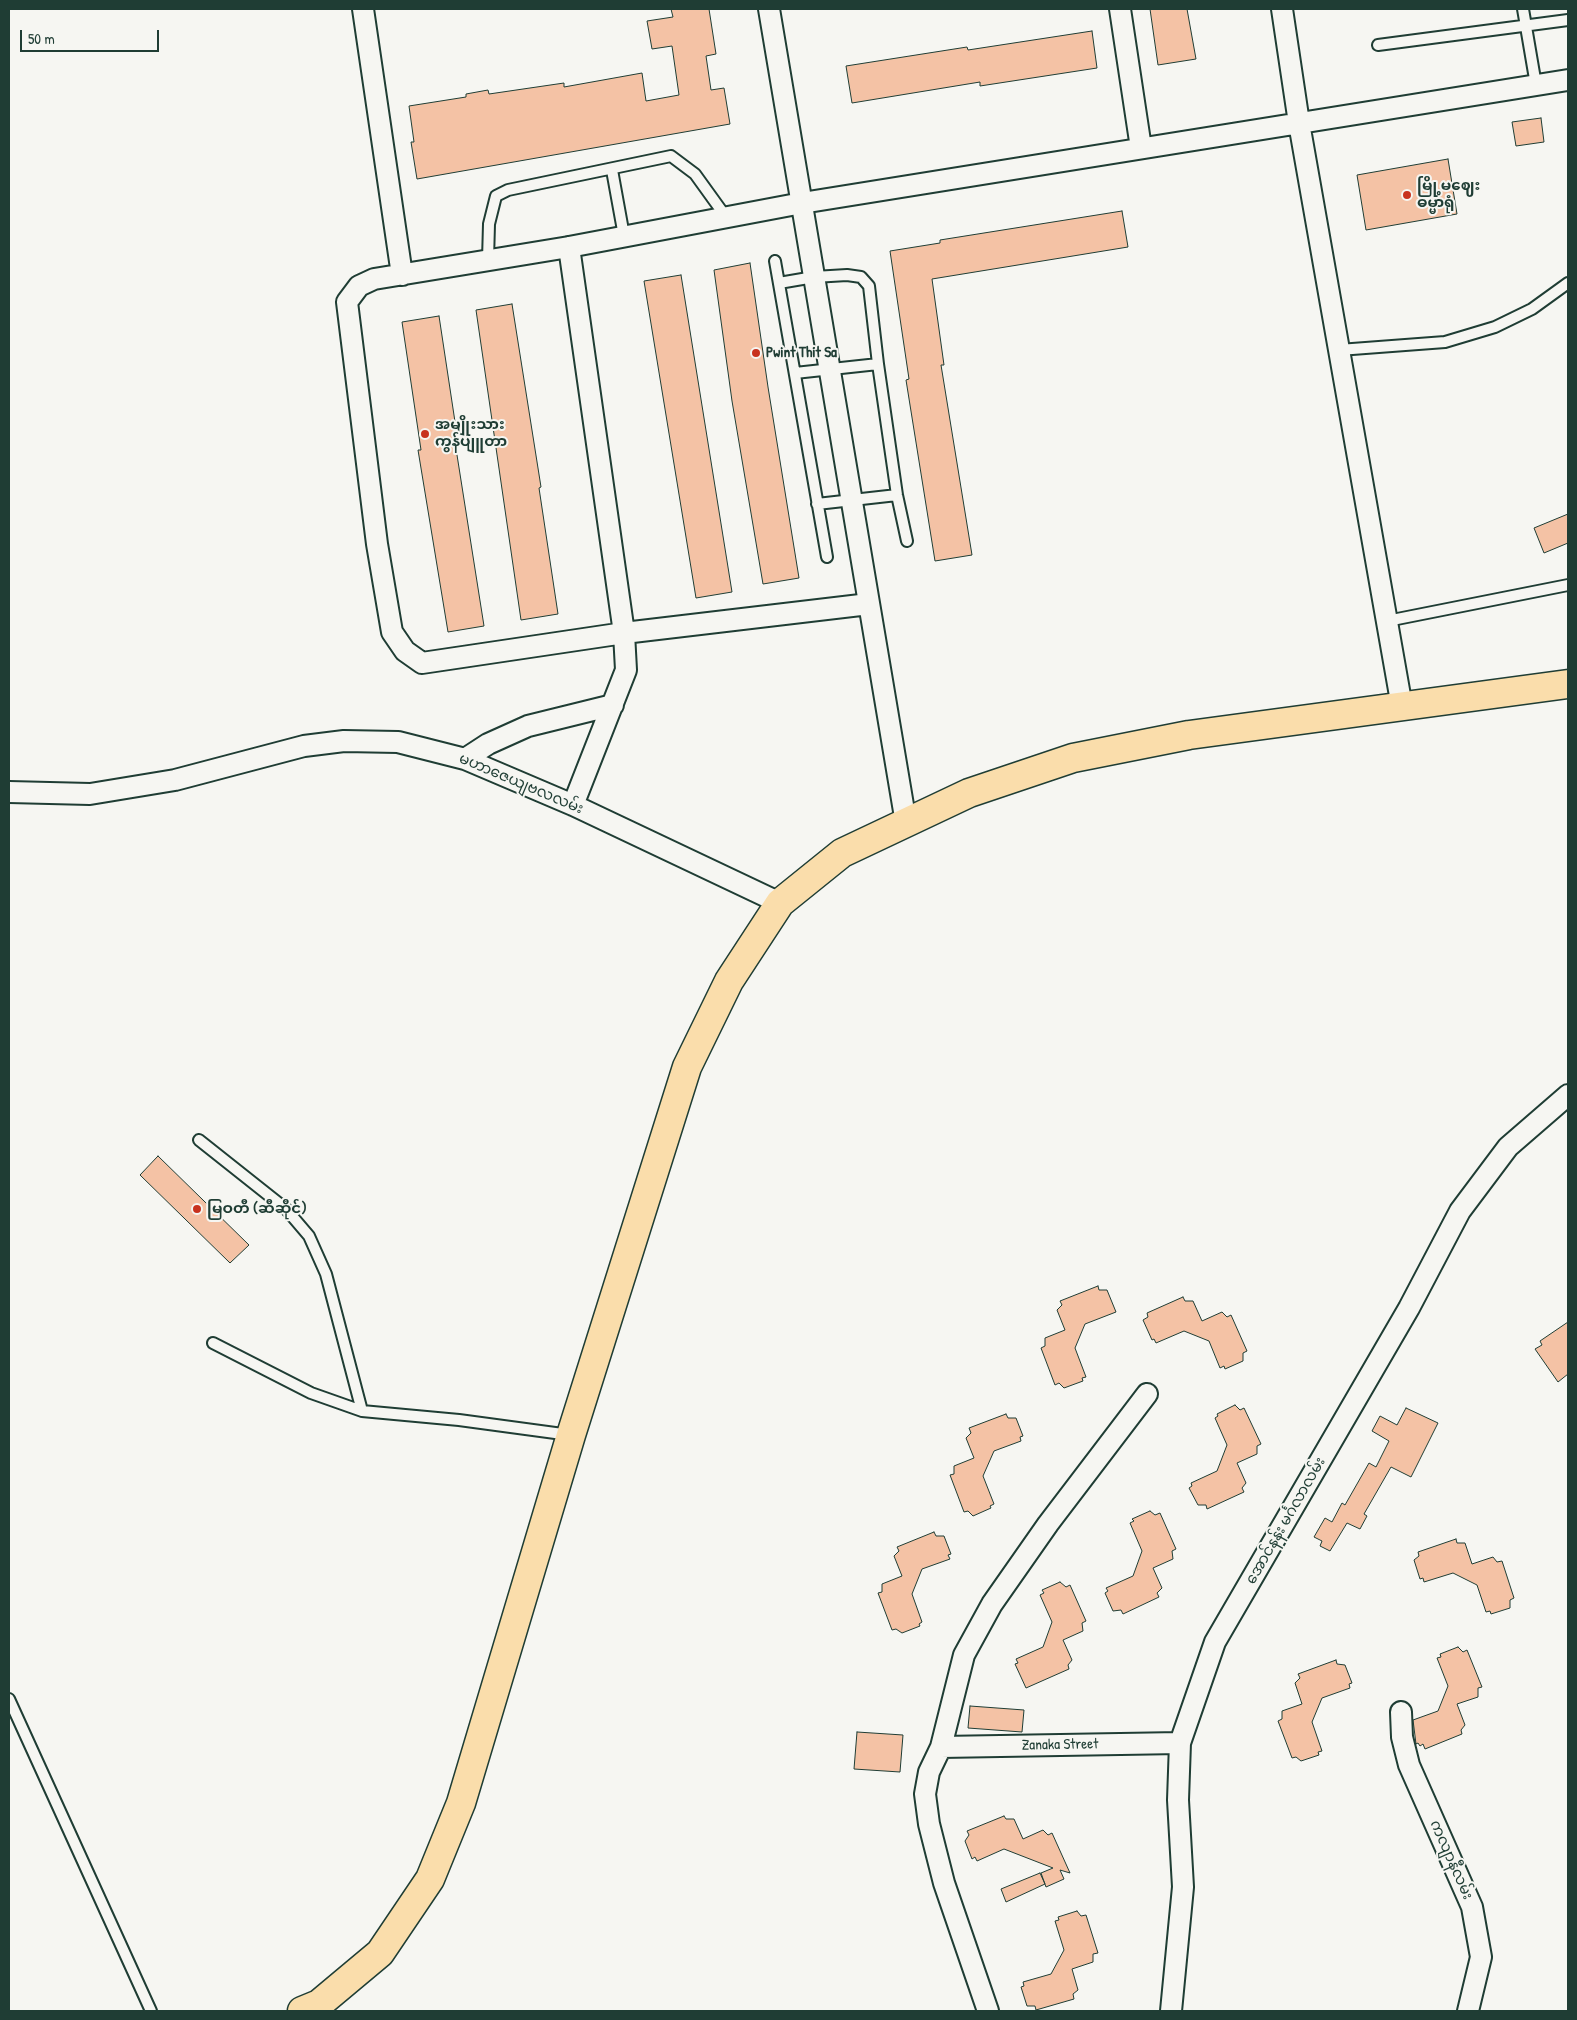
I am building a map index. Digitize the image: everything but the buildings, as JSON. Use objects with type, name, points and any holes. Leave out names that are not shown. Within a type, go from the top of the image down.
[{"type":"highway","points":[[302,2011],[319,2004],[380,1953],[430,1880],[462,1803],[571,1435],[686,1067],[729,981],[780,903],[842,853],[969,793],[1073,758],[1189,735],[1568,684]]},
{"type":"street","points":[[363,9],[402,275]]},
{"type":"street","points":[[770,9],[906,823]]},
{"type":"street","points":[[1120,9],[1141,148]]},
{"type":"street","points":[[1282,9],[1299,123],[1402,707]]},
{"type":"street","points":[[869,604],[624,633],[422,663],[405,651],[392,632],[377,544],[347,302],[359,286],[374,280],[569,247],[802,203],[1568,80]]},
{"type":"street","points":[[569,247],[624,633],[626,670],[573,806]]},
{"type":"street","points":[[465,759],[488,744],[528,726],[613,705]]},
{"type":"street","name":"မဟာဇေယျဗလလမ်း","points":[[9,792],[90,794],[175,780],[304,746],[344,741],[398,742],[465,759],[573,806],[780,903]]},
{"type":"street","name":"အောင်နန်း မင်္ဂလာလမ်း","points":[[1171,2011],[1183,1887],[1178,1800],[1180,1743],[1216,1642],[1410,1308],[1460,1211],[1508,1147],[1568,1095]]},
{"type":"street","points":[[988,2011],[944,1883],[929,1824],[925,1794],[929,1772],[941,1747],[964,1654],[992,1604],[1048,1524],[1147,1394]]},
{"type":"street","name":"ကလျာနီလမ်း","points":[[1401,1712],[1402,1737],[1409,1765],[1472,1907],[1481,1957],[1468,2011]]},
{"type":"street","name":"Zanaka Street","points":[[941,1747],[1180,1743]]},
{"type":"lane","points":[[1523,9],[1536,85]]},
{"type":"lane","points":[[1378,46],[1568,20]]},
{"type":"lane","points":[[488,260],[489,224],[496,196],[508,190],[612,170],[671,156],[695,174],[726,217]]},
{"type":"lane","points":[[612,170],[624,236]]},
{"type":"lane","points":[[775,261],[826,557]]},
{"type":"lane","points":[[779,283],[814,277],[861,277],[869,286],[897,495],[907,541]]},
{"type":"lane","points":[[1339,350],[1445,342],[1495,327],[1532,310],[1568,283]]},
{"type":"lane","points":[[795,373],[878,364]]},
{"type":"lane","points":[[817,504],[897,495]]},
{"type":"lane","points":[[1387,621],[1568,585]]},
{"type":"lane","points":[[199,1140],[286,1209],[309,1236],[326,1274],[362,1411]]},
{"type":"lane","points":[[213,1343],[312,1393],[362,1411],[458,1420],[571,1435]]},
{"type":"lane","points":[[9,1699],[152,2011]]},
{"type":"place","name":"မြို့မဈေး ဓမ္မာရုံ","points":[[1407,195]]},
{"type":"place","name":"Pwint Thit Sa","points":[[756,353]]},
{"type":"place","name":"အမျိုးသား ကွန်ပျူတာ","points":[[425,434]]},
{"type":"place","name":"မြဝတီ (ဆီဆိုင်)","points":[[197,1209]]}]
